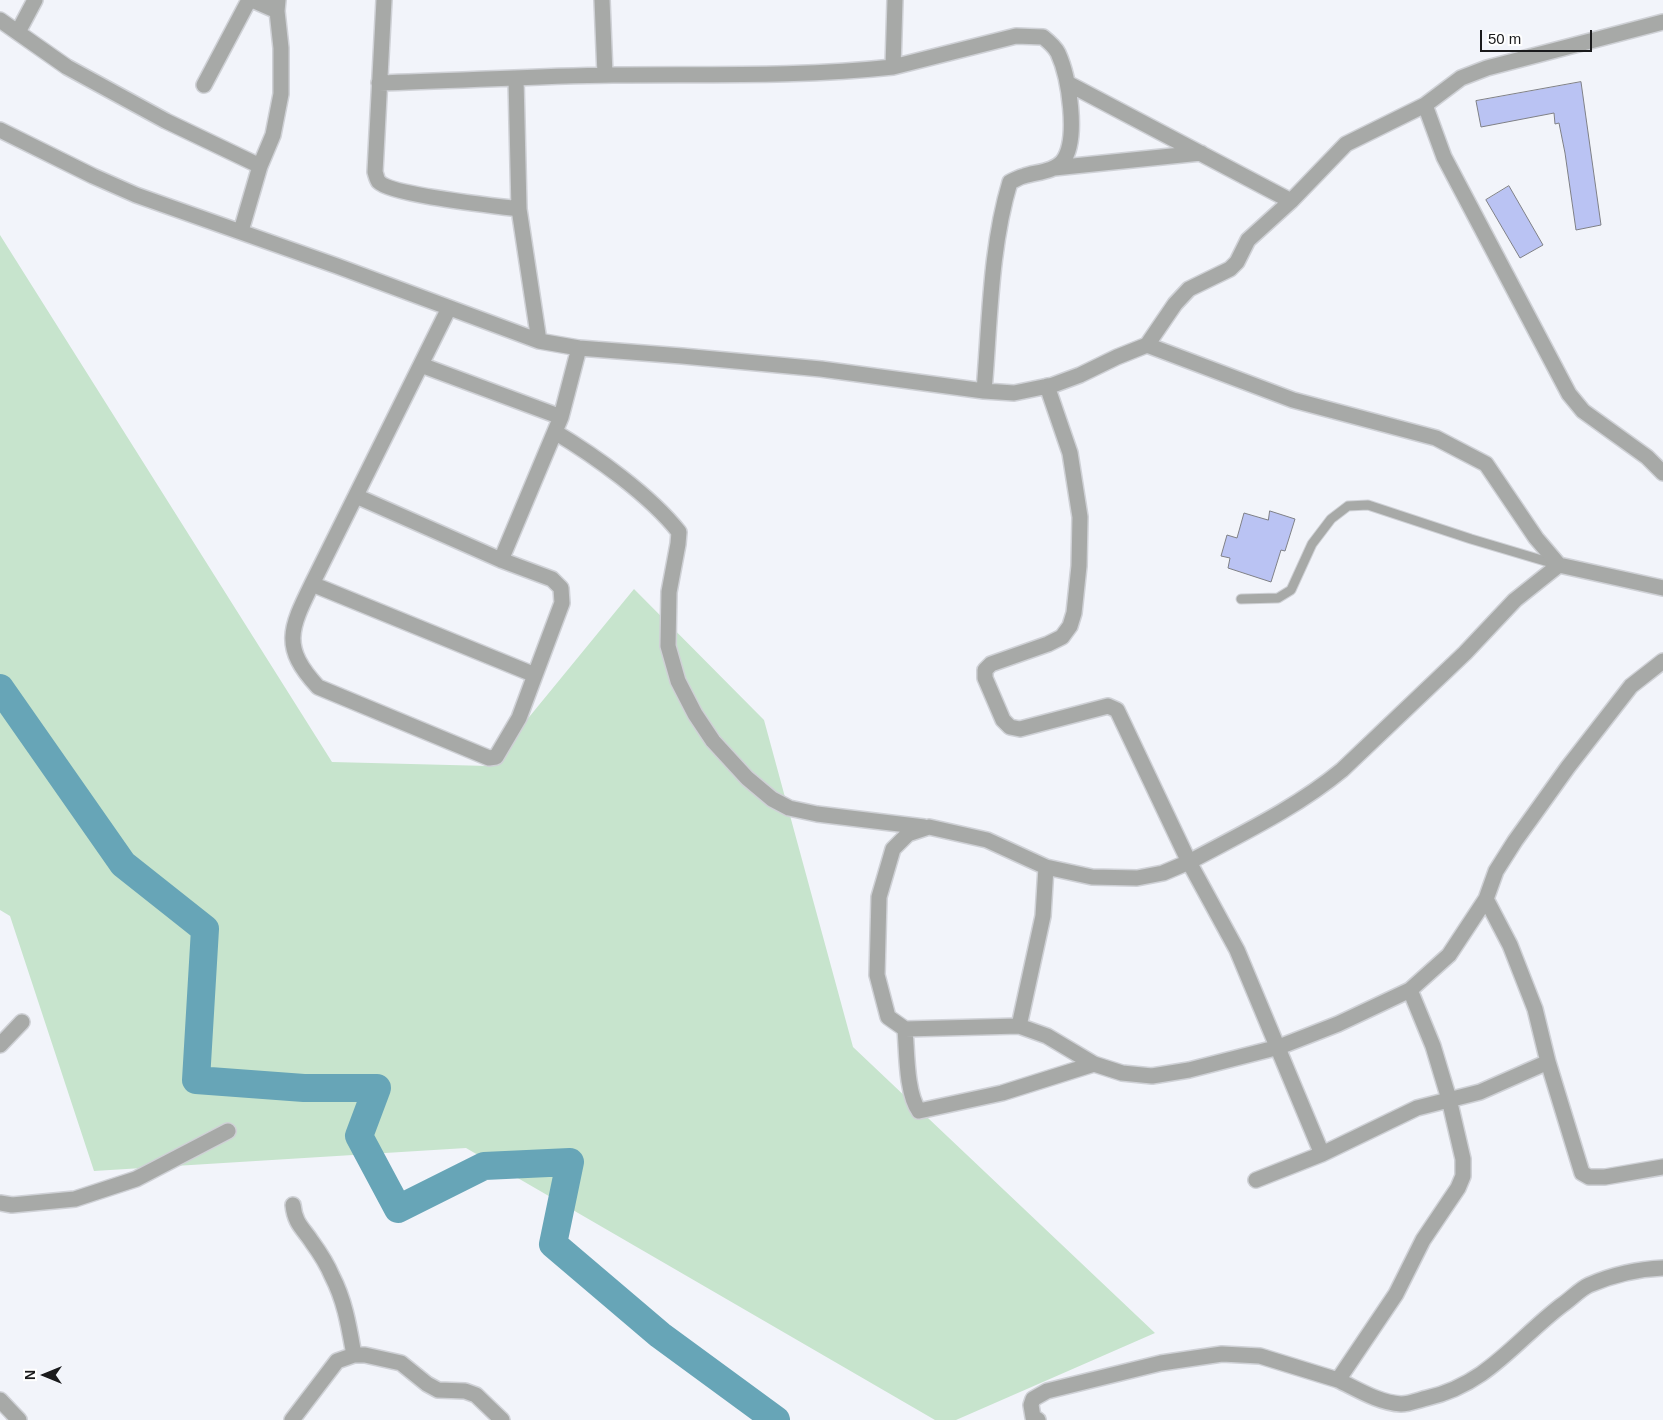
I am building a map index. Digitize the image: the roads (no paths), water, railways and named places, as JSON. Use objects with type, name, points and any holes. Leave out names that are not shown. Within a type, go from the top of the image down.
[{"type":"street","points":[[18,32],[35,0]]},
{"type":"street","points":[[204,84],[251,0],[277,6],[281,48],[281,94],[273,135],[260,166],[241,231]]},
{"type":"street","points":[[384,0],[375,172],[379,182],[389,188],[440,198],[519,209]]},
{"type":"street","points":[[602,0],[605,75]]},
{"type":"street","points":[[893,67],[895,0]]},
{"type":"street","points":[[0,20],[67,66],[166,121],[260,166]]},
{"type":"street","points":[[0,130],[136,195],[241,231],[539,341],[579,348],[820,369],[984,391],[1014,393],[1047,386],[1080,375],[1147,345],[1175,304],[1189,289],[1230,269],[1238,262],[1248,240],[1291,200],[1346,144],[1425,105],[1461,78],[1487,68],[1663,22]]},
{"type":"street","points":[[379,83],[605,75],[854,71],[893,67],[1016,36],[1042,37],[1058,51],[1069,84],[1072,116],[1069,148],[1063,161],[1054,168]]},
{"type":"street","points":[[516,79],[519,209],[539,341]]},
{"type":"street","points":[[1069,84],[1291,200]]},
{"type":"street","points":[[1425,105],[1444,157],[1569,394],[1583,411],[1640,451],[1663,473]]},
{"type":"street","points":[[984,391],[997,234],[1010,182],[1022,176],[1054,168],[1201,153]]},
{"type":"street","points":[[356,496],[501,560],[552,579],[561,588],[562,603],[536,675],[519,718],[496,757],[489,758],[318,687],[304,672],[296,656],[291,638],[297,615],[449,308]]},
{"type":"street","points":[[1147,345],[1293,400],[1436,438],[1486,464],[1536,538],[1559,565],[1663,588]]},
{"type":"street","points":[[501,560],[561,418],[579,348]]},
{"type":"street","points":[[421,365],[561,418]]},
{"type":"street","points":[[1047,386],[1070,453],[1080,518],[1074,613],[1070,626],[1062,637],[1048,644],[991,664],[985,670],[985,678],[1003,720],[1010,728],[1020,729],[1108,706],[1116,710],[1188,862],[1237,950],[1322,1154]]},
{"type":"street","points":[[555,432],[581,447],[638,492],[668,519],[679,532],[669,592],[668,646],[678,681],[695,714],[713,740],[746,778],[772,798],[789,808],[817,814],[929,828],[987,840],[1046,867],[1092,877],[1137,878],[1163,873],[1188,862],[1271,817],[1323,786],[1465,653],[1515,600],[1559,565]]},
{"type":"street","points":[[312,584],[536,675]]},
{"type":"street","points":[[929,828],[908,834],[893,849],[879,896],[877,975],[888,1017],[905,1029],[1019,1026],[1047,1036],[1094,1064],[1122,1073],[1152,1076],[1189,1070],[1279,1047],[1338,1024],[1410,990],[1450,955],[1486,899],[1496,871],[1515,841],[1631,686],[1663,661]]},
{"type":"street","points":[[1019,1026],[1042,916],[1046,867]]},
{"type":"street","points":[[1486,899],[1510,945],[1535,1009],[1548,1062],[1582,1173],[1589,1177],[1605,1177],[1663,1167]]},
{"type":"street","points":[[1338,1380],[1396,1294],[1423,1240],[1458,1188],[1463,1176],[1463,1159],[1450,1099],[1433,1046],[1410,990]]},
{"type":"street","points":[[0,1044],[22,1022]]},
{"type":"street","points":[[905,1029],[914,1104],[919,1110],[1002,1094],[1094,1064]]},
{"type":"street","points":[[1256,1180],[1322,1154],[1417,1108],[1480,1092],[1548,1062]]},
{"type":"street","points":[[0,1203],[12,1205],[75,1199],[136,1179],[228,1131]]},
{"type":"street","points":[[293,1205],[294,1214],[299,1226],[312,1241],[333,1276],[345,1304],[354,1355]]},
{"type":"street","points":[[1038,1420],[1033,1417],[1031,1405],[1033,1399],[1047,1391],[1161,1363],[1222,1354],[1260,1356],[1338,1380],[1381,1400],[1402,1404],[1439,1396],[1473,1380],[1505,1357],[1548,1316],[1588,1285],[1622,1274],[1663,1268]]},
{"type":"street","points":[[292,1420],[337,1361],[354,1355],[365,1355],[401,1363],[427,1384],[438,1390],[466,1391],[476,1395],[502,1420]]},
{"type":"street","points":[[0,1400],[19,1420]]},
{"type":"lane","points":[[1241,599],[1278,598],[1291,590],[1312,544],[1330,519],[1348,506],[1368,505],[1471,539],[1559,565]]},
{"type":"waterway","points":[[0,688],[123,864],[205,929],[196,1080],[304,1088],[377,1088],[359,1136],[398,1209],[484,1166],[570,1162],[553,1244],[660,1335],[776,1420]]}]
